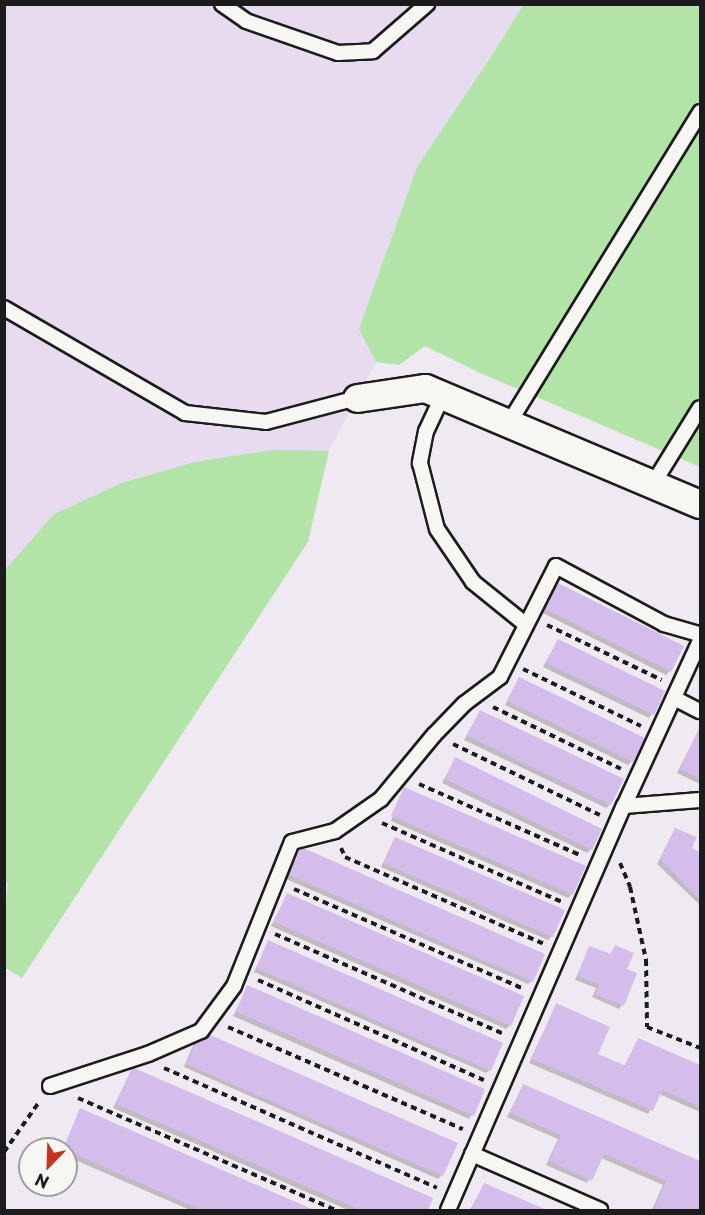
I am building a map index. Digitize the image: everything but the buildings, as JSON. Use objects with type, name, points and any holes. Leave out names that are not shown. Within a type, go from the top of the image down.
[{"type":"street","points":[[357,398],[425,388],[700,504]]},
{"type":"lane","points":[[222,4],[246,21],[338,53],[373,51],[427,4]]},
{"type":"lane","points":[[509,423],[700,112]]},
{"type":"lane","points":[[4,308],[185,413],[266,422],[357,398]]},
{"type":"lane","points":[[443,395],[426,431],[420,463],[437,528],[473,582],[527,620]]},
{"type":"lane","points":[[653,484],[700,408]]},
{"type":"lane","points":[[50,1086],[138,1057],[201,1031],[234,986],[292,842],[335,831],[381,800],[434,735],[473,697],[500,677],[556,566],[664,624],[700,634]]},
{"type":"lane","points":[[448,1210],[624,806],[700,641]]},
{"type":"lane","points":[[677,693],[700,711]]},
{"type":"lane","points":[[624,806],[700,800]]},
{"type":"lane","points":[[472,1154],[600,1210]]},
{"type":"path","points":[[527,620],[677,693]]},
{"type":"path","points":[[508,661],[658,734]]},
{"type":"path","points":[[473,697],[638,777]]},
{"type":"path","points":[[434,735],[617,824]]},
{"type":"path","points":[[400,776],[599,863]]},
{"type":"path","points":[[361,813],[579,909]]},
{"type":"path","points":[[335,831],[345,857],[561,951]]},
{"type":"path","points":[[610,840],[630,887],[646,960],[647,1027],[700,1048]]},
{"type":"path","points":[[277,882],[541,997]]},
{"type":"path","points":[[259,927],[521,1042]]},
{"type":"path","points":[[240,973],[501,1087]]},
{"type":"path","points":[[210,1019],[480,1137]]},
{"type":"path","points":[[138,1057],[454,1195]]},
{"type":"path","points":[[4,1152],[50,1086],[336,1210]]},
{"type":"shaded area","points":[[5,5],[587,5],[376,362],[329,451],[5,962]]},
{"type":"green space","points":[[523,5],[700,5],[700,467],[478,372],[425,346],[399,365],[376,362],[359,329],[417,167]]},
{"type":"green space","points":[[273,450],[329,451],[308,542],[22,978],[4,967],[4,918],[8,884],[4,881],[5,570],[54,514],[122,483],[194,462]]}]
